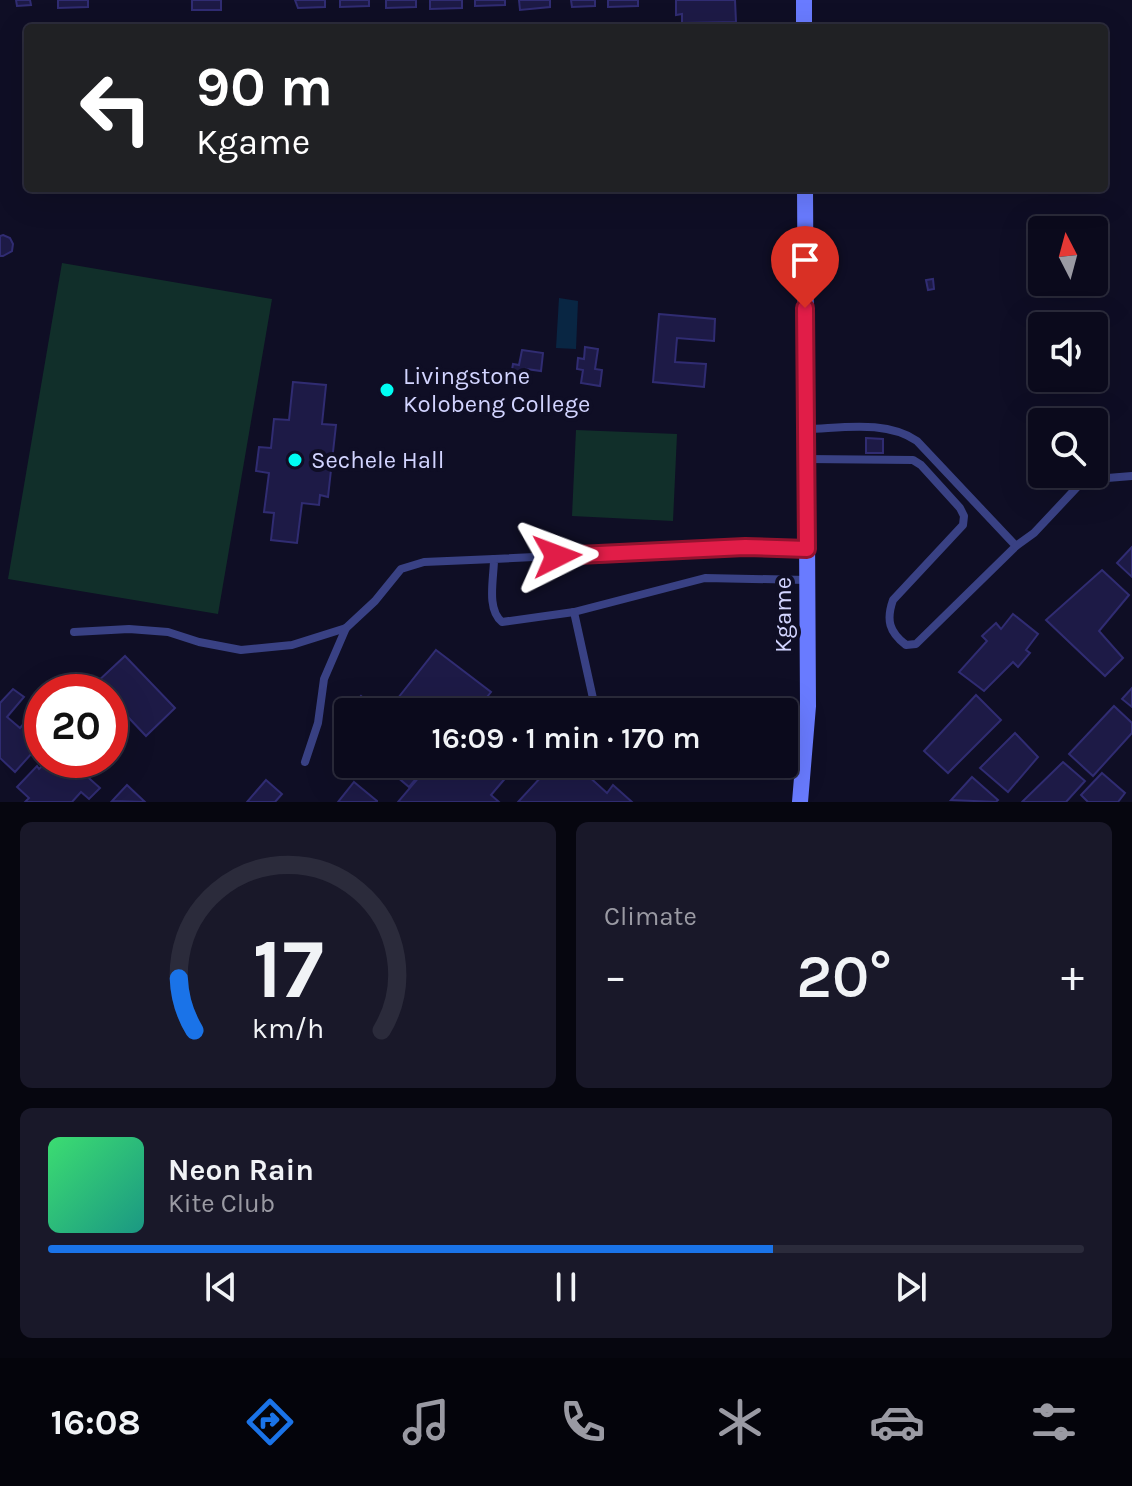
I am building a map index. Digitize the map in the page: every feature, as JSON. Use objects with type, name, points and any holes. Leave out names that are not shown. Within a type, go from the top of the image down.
[{"type":"street","points":[[804,0],[804,24]]},
{"type":"street","name":"Kgame","points":[[800,802],[808,706],[805,192]]},
{"type":"lane","points":[[806,429],[885,428],[907,434],[1016,546]]},
{"type":"lane","points":[[806,459],[913,460],[960,508],[964,516],[963,525],[893,600],[889,609],[894,636],[906,645],[916,644],[1016,546],[1034,533],[1080,484],[1095,479],[1132,476]]},
{"type":"lane","points":[[305,762],[318,723],[324,679],[346,628],[375,601],[401,569],[424,562],[745,547],[807,549]]},
{"type":"lane","points":[[494,559],[493,604],[495,616],[502,622],[574,612],[705,578],[807,580]]},
{"type":"lane","points":[[574,612],[593,698]]},
{"type":"lane","points":[[74,632],[129,629],[168,632],[241,650],[292,645],[346,628]]},
{"type":"green space","points":[[62,263],[272,299],[218,614],[8,579]]},
{"type":"green space","points":[[576,430],[677,434],[673,521],[572,516]]},
{"type":"water","points":[[559,298],[578,301],[576,349],[556,348]]},
{"type":"building","points":[[16,0],[30,0],[31,5],[17,6]]},
{"type":"building","points":[[58,0],[88,0],[88,7],[58,8]]},
{"type":"building","points":[[192,0],[221,0],[221,10],[192,10]]},
{"type":"building","points":[[295,0],[325,0],[325,7],[298,8]]},
{"type":"building","points":[[340,0],[369,0],[369,6],[340,7]]},
{"type":"building","points":[[386,0],[416,0],[416,7],[386,8]]},
{"type":"building","points":[[430,0],[462,0],[462,8],[430,9]]},
{"type":"building","points":[[475,0],[505,0],[505,5],[475,6]]},
{"type":"building","points":[[519,0],[550,0],[550,7],[520,10]]},
{"type":"building","points":[[571,0],[595,0],[595,6],[572,7]]},
{"type":"building","points":[[608,0],[638,0],[638,6],[608,7]]},
{"type":"building","points":[[676,0],[735,0],[736,22],[682,23],[682,14],[676,15]]},
{"type":"building","points":[[0,236],[10,238],[12,251],[0,256]]},
{"type":"building","points":[[933,279],[934,289],[928,290],[926,280]]},
{"type":"building","points":[[659,314],[715,319],[714,341],[677,338],[675,362],[706,364],[704,387],[653,382]]},
{"type":"building","points":[[585,347],[598,349],[595,369],[602,370],[600,386],[581,383],[583,370],[577,369],[578,358],[584,359]]},
{"type":"building","points":[[522,350],[543,353],[541,371],[526,369],[525,378],[511,376],[513,364],[519,365]]},
{"type":"building","name":"Sechele Hall","points":[[293,382],[326,385],[322,424],[336,425],[328,497],[320,495],[319,505],[302,503],[297,543],[271,540],[274,513],[264,512],[269,473],[256,471],[259,447],[271,448],[274,419],[289,420]]},
{"type":"building","points":[[866,438],[883,439],[883,453],[866,453]]},
{"type":"building","points":[[1132,547],[1132,577],[1117,563]]},
{"type":"building","points":[[1102,570],[1129,595],[1099,631],[1123,658],[1105,676],[1046,620]]},
{"type":"building","points":[[1013,614],[1038,634],[1026,650],[1030,653],[1018,667],[1013,662],[984,691],[959,672],[987,641],[982,636],[996,623],[1001,629]]},
{"type":"building","points":[[436,650],[491,692],[486,698],[398,698]]},
{"type":"building","points":[[125,656],[175,708],[146,736],[128,717],[128,674],[106,674]]},
{"type":"building","points":[[1132,688],[1132,707],[1122,699]]},
{"type":"building","points":[[13,689],[24,697],[7,717],[20,728],[24,723],[24,762],[15,772],[0,758],[0,703]]},
{"type":"building","points":[[976,695],[1001,720],[948,773],[924,751]]},
{"type":"building","points":[[1114,706],[1132,723],[1132,733],[1093,776],[1069,754]]},
{"type":"building","points":[[1015,733],[1038,757],[1008,792],[980,768]]},
{"type":"building","points":[[1063,762],[1085,781],[1066,802],[1022,802]]},
{"type":"building","points":[[1102,773],[1125,793],[1118,802],[1088,802],[1081,795]]},
{"type":"building","points":[[972,777],[998,800],[951,800]]},
{"type":"building","points":[[26,778],[89,778],[100,788],[89,799],[81,792],[72,802],[25,802],[29,798],[17,787]]},
{"type":"building","points":[[398,778],[417,778],[409,787]]},
{"type":"building","points":[[418,778],[505,778],[491,795],[499,802],[398,802]]},
{"type":"building","points":[[540,778],[590,778],[607,793],[613,785],[632,802],[518,802]]},
{"type":"building","points":[[266,780],[282,794],[275,802],[247,802]]},
{"type":"building","points":[[354,782],[377,801],[377,802],[338,802]]},
{"type":"building","points":[[127,785],[145,802],[112,801]]},
{"type":"place","name":"Livingstone Kolobeng College","points":[[387,390]]},
{"type":"place","name":"Sechele Hall","points":[[295,460]]},
{"type":"route","points":[[557,556],[745,547],[807,549],[805,308]]}]
